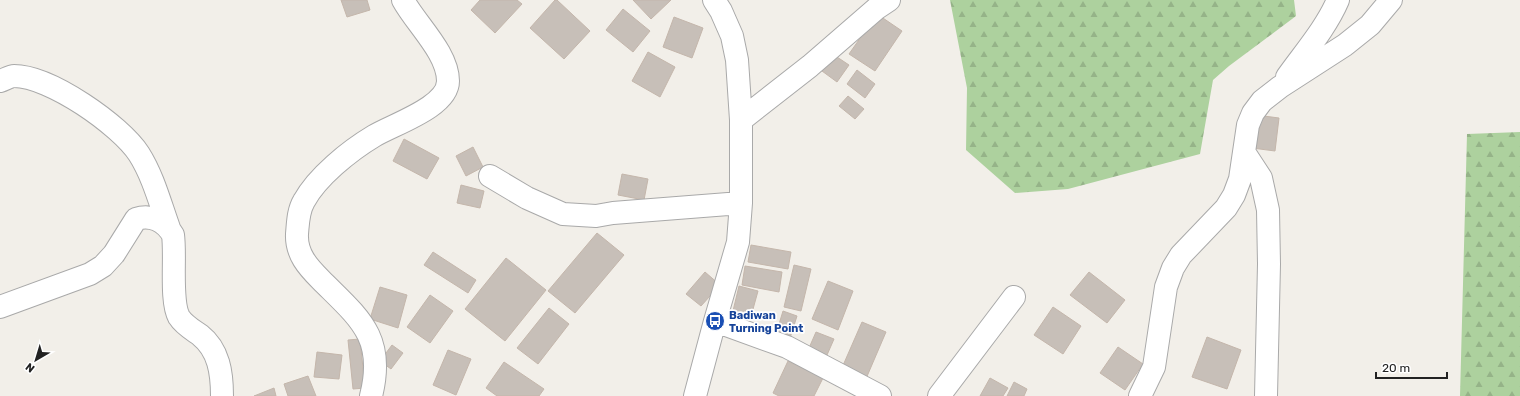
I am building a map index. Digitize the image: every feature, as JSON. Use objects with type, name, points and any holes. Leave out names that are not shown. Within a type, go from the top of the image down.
[{"type":"street","points":[[371,396],[374,384],[375,353],[368,332],[357,316],[308,267],[300,254],[297,236],[298,217],[303,202],[313,188],[330,170],[373,136],[424,111],[436,102],[446,91],[448,80],[444,63],[436,48],[409,12],[403,0]]},
{"type":"street","points":[[695,396],[738,242],[741,203],[741,120],[737,60],[732,36],[721,11],[714,0]]},
{"type":"street","points":[[741,120],[810,66],[877,8],[889,0]]},
{"type":"street","points":[[1280,87],[1319,33],[1338,0]]},
{"type":"street","points":[[1140,396],[1154,367],[1166,287],[1173,268],[1181,255],[1226,208],[1234,195],[1240,179],[1248,125],[1253,113],[1262,101],[1280,87],[1345,45],[1370,25],[1391,0]]},
{"type":"street","points":[[0,81],[14,76],[34,80],[54,87],[93,111],[121,132],[139,153],[149,173],[174,242],[177,309],[184,323],[208,342],[214,350],[218,358],[222,382],[222,396]]},
{"type":"street","points":[[1244,152],[1261,178],[1268,210],[1269,264],[1266,396]]},
{"type":"street","points":[[490,176],[527,198],[563,214],[596,216],[613,213],[741,203]]},
{"type":"street","points":[[0,307],[90,274],[103,266],[114,254],[136,219],[142,217],[156,219],[163,222],[169,228]]},
{"type":"street","points":[[939,396],[1014,296]]},
{"type":"street","points":[[715,321],[787,347],[880,396]]},
{"type":"green space","points":[[950,0],[1294,0],[1296,16],[1229,66],[1213,80],[1200,154],[1068,189],[1015,193],[966,150],[967,88]]},
{"type":"green space","points":[[1520,132],[1520,396],[1460,396],[1467,134]]},
{"type":"building","points":[[341,0],[367,0],[370,10],[347,17]]},
{"type":"building","points":[[480,0],[517,0],[522,4],[495,33],[471,10]]},
{"type":"building","points":[[555,0],[557,0],[590,31],[564,59],[530,28]]},
{"type":"building","points":[[633,0],[671,0],[651,19]]},
{"type":"building","points":[[623,9],[650,31],[633,52],[606,30]]},
{"type":"building","points":[[877,14],[902,31],[875,71],[849,54]]},
{"type":"building","points":[[674,17],[703,28],[692,58],[663,47]]},
{"type":"building","points":[[648,52],[675,67],[660,97],[632,81]]},
{"type":"building","points":[[834,55],[849,65],[837,82],[822,71]]},
{"type":"building","points":[[857,70],[875,84],[865,98],[847,84]]},
{"type":"building","points":[[848,96],[864,109],[855,119],[839,106]]},
{"type":"building","points":[[1256,115],[1279,118],[1275,151],[1252,148]]},
{"type":"building","points":[[404,139],[439,158],[427,179],[393,161]]},
{"type":"building","points":[[473,147],[483,167],[466,176],[456,156]]},
{"type":"building","points":[[622,174],[648,179],[644,200],[618,195]]},
{"type":"building","points":[[461,185],[484,191],[480,208],[457,203]]},
{"type":"building","points":[[597,233],[624,255],[575,313],[548,291]]},
{"type":"building","points":[[751,245],[791,252],[788,269],[748,262]]},
{"type":"building","points":[[433,252],[476,280],[468,293],[424,265]]},
{"type":"building","points":[[506,258],[546,290],[505,341],[465,309]]},
{"type":"building","points":[[794,265],[811,269],[801,311],[784,307]]},
{"type":"building","points":[[745,266],[782,272],[779,292],[742,285]]},
{"type":"building","points":[[705,272],[720,285],[701,306],[686,294]]},
{"type":"building","points":[[1089,272],[1125,300],[1107,323],[1070,295]]},
{"type":"building","points":[[828,281],[853,291],[838,330],[812,319]]},
{"type":"building","points":[[739,286],[758,291],[750,320],[732,315]]},
{"type":"building","points":[[380,287],[407,295],[398,328],[370,319]]},
{"type":"building","points":[[430,295],[453,311],[430,343],[407,327]]},
{"type":"building","points":[[1053,307],[1081,326],[1063,354],[1034,335]]},
{"type":"building","points":[[549,308],[569,324],[538,364],[517,348]]},
{"type":"building","points":[[783,311],[797,316],[790,338],[776,334]]},
{"type":"building","points":[[862,322],[886,332],[865,381],[841,370]]},
{"type":"building","points":[[816,332],[834,339],[827,355],[809,348]]},
{"type":"building","points":[[1207,337],[1241,350],[1227,389],[1192,377]]},
{"type":"building","points":[[360,339],[365,388],[353,389],[348,340]]},
{"type":"building","points":[[392,345],[403,353],[391,369],[380,361]]},
{"type":"building","points":[[1118,347],[1143,364],[1125,390],[1100,373]]},
{"type":"building","points":[[448,350],[471,359],[456,395],[433,385]]},
{"type":"building","points":[[317,352],[342,355],[339,379],[314,377]]},
{"type":"building","points":[[788,361],[823,378],[814,396],[779,396],[773,393]]},
{"type":"building","points":[[504,362],[544,389],[539,396],[497,396],[486,388]]},
{"type":"building","points":[[308,376],[316,396],[288,396],[284,384]]},
{"type":"building","points":[[990,378],[1008,388],[1003,396],[980,396]]},
{"type":"building","points":[[1014,382],[1027,389],[1024,396],[1007,396]]},
{"type":"building","points":[[274,388],[276,396],[254,396]]},
{"type":"place","name":"Badiwan Turning Point","points":[[715,321]]}]
